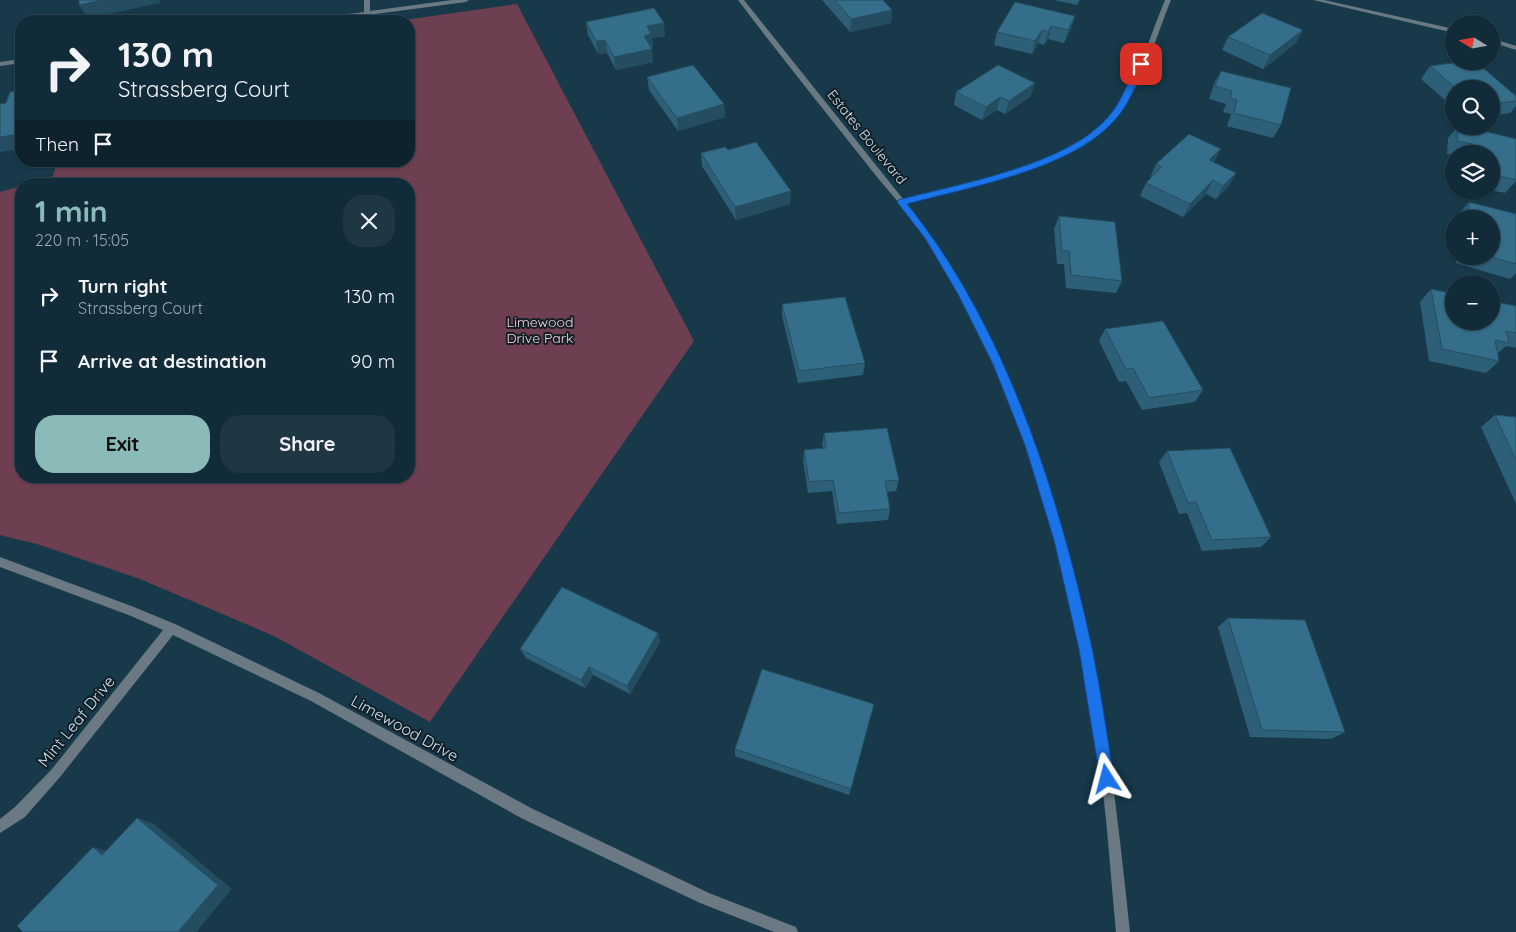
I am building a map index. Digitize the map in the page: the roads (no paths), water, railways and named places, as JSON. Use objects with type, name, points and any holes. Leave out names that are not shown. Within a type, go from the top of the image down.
[{"type":"street","points":[[367,0],[367,14]]},
{"type":"street","points":[[359,15],[466,0]]},
{"type":"street","name":"Estates Boulevard","points":[[741,0],[933,244],[963,294],[998,364],[1030,445],[1060,540],[1086,649],[1107,779],[1123,932]]},
{"type":"street","points":[[901,202],[1030,167],[1064,153],[1089,138],[1111,119],[1127,96],[1168,0]]},
{"type":"street","points":[[1316,0],[1445,29]]},
{"type":"street","points":[[1500,43],[1516,48]]},
{"type":"street","points":[[0,64],[15,62]]},
{"type":"street","name":"Limewood Drive","points":[[0,562],[134,612],[171,628],[315,697],[528,814],[704,898],[791,932]]},
{"type":"street","name":"Mint Leaf Drive","points":[[0,827],[20,812],[56,773],[171,628]]},
{"type":"park label","name":"Limewood Drive Park","points":[[540,330]]}]
